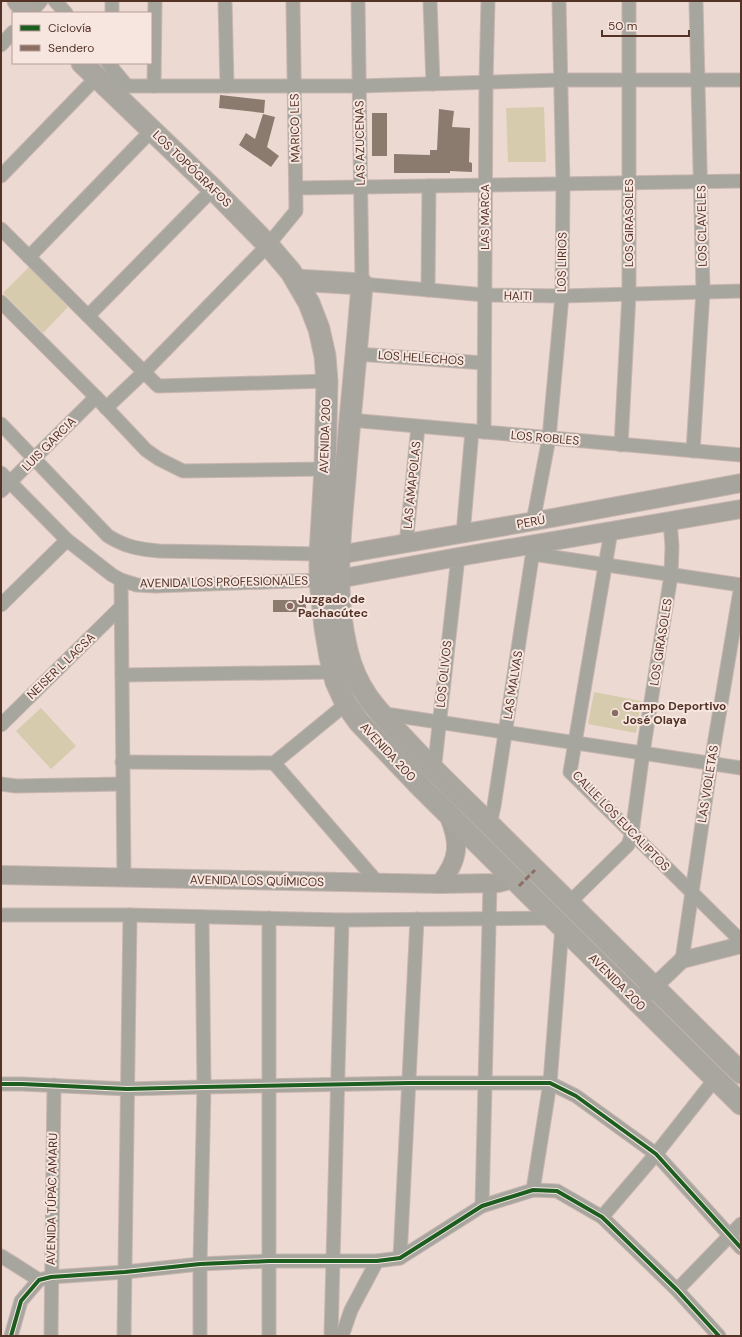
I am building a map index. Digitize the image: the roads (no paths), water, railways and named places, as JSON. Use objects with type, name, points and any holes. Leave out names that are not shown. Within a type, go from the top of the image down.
[{"type":"main road","points":[[18,1],[29,12]]},
{"type":"main road","name":"LOS TOPÓGRAFOS","points":[[107,73],[152,130],[268,245],[296,280]]},
{"type":"main road","name":"HAITI","points":[[296,280],[362,284]]},
{"type":"main road","name":"AVENIDA 200","points":[[296,280],[309,303],[319,329],[325,356],[327,381],[325,469],[329,555],[329,580],[325,628],[336,682],[346,704],[359,722],[420,786],[741,1104]]},
{"type":"main road","name":"AVENIDA 200","points":[[329,555],[350,420],[362,284]]},
{"type":"main road","name":"PERÚ","points":[[329,555],[406,544],[533,522],[741,483]]},
{"type":"main road","points":[[690,492],[694,517]]},
{"type":"main road","name":"PERÚ","points":[[329,580],[458,557],[533,549],[611,532],[741,509]]},
{"type":"main road","name":"AVENIDA 200","points":[[329,580],[352,667],[365,695],[379,713],[434,770],[568,903],[655,986],[741,1073]]},
{"type":"main road","points":[[440,884],[449,872],[455,859],[457,845],[455,830],[448,814]]},
{"type":"main road","name":"AVENIDA LOS QUÍMICOS","points":[[1,875],[440,884],[490,884],[506,881],[510,876]]},
{"type":"street","points":[[31,12],[41,1]]},
{"type":"street","points":[[55,1],[65,12]]},
{"type":"street","points":[[112,1],[112,12]]},
{"type":"street","points":[[154,86],[155,1]]},
{"type":"street","points":[[225,1],[227,86]]},
{"type":"street","name":"MARICO LES","points":[[106,408],[144,372],[268,245],[296,211],[293,1]]},
{"type":"street","name":"LAS AZUCENAS","points":[[358,1],[362,284]]},
{"type":"street","points":[[430,1],[433,84]]},
{"type":"street","name":"LAS MARCA","points":[[478,432],[484,363],[488,1]]},
{"type":"street","name":"LOS LIRIOS","points":[[533,522],[549,438],[562,296],[563,184],[559,1]]},
{"type":"street","name":"LOS GIRASOLES","points":[[622,445],[629,294],[629,1]]},
{"type":"street","name":"LOS CLAVELES","points":[[693,451],[703,292],[696,1]]},
{"type":"street","points":[[1,45],[12,33]]},
{"type":"street","points":[[1,176],[107,73],[154,86],[359,86],[560,80],[741,80]]},
{"type":"street","points":[[29,257],[152,130]]},
{"type":"street","points":[[296,188],[741,181]]},
{"type":"street","points":[[428,290],[429,186]]},
{"type":"street","points":[[88,316],[213,189]]},
{"type":"street","points":[[1,229],[158,386],[327,381]]},
{"type":"street","name":"HAITI","points":[[362,284],[485,295],[562,296],[741,291]]},
{"type":"street","points":[[1,302],[96,397],[146,450],[159,459],[183,471],[325,469]]},
{"type":"street","name":"LOS HELECHOS","points":[[357,354],[484,363]]},
{"type":"street","name":"LUIS GARCIA","points":[[4,482],[34,458],[96,397]]},
{"type":"street","name":"LOS ROBLES","points":[[350,420],[741,455]]},
{"type":"street","points":[[1,424],[108,536],[121,544],[159,551],[329,555]]},
{"type":"street","name":"LAS AMAPOLAS","points":[[406,544],[418,427]]},
{"type":"street","points":[[463,534],[478,432]]},
{"type":"street","name":"AVENIDA LOS PROFESIONALES","points":[[4,482],[67,540],[102,568],[121,580],[137,585],[156,586],[329,580]]},
{"type":"street","name":"LOS GIRASOLES","points":[[568,903],[628,845],[632,832],[643,752],[672,575],[670,522]]},
{"type":"street","name":"CALLE LOS EUCALIPTOS","points":[[611,532],[570,772],[741,941]]},
{"type":"street","points":[[1,606],[67,540]]},
{"type":"street","points":[[533,549],[605,565],[741,585]]},
{"type":"street","name":"LAS MALVAS","points":[[490,825],[506,732],[533,549]]},
{"type":"street","name":"LOS OLIVOS","points":[[434,770],[458,557]]},
{"type":"street","points":[[121,580],[124,878]]},
{"type":"street","name":"LAS VIOLETAS","points":[[682,960],[711,763],[741,585]]},
{"type":"street","name":"NEISER L LACSA","points":[[4,716],[121,607]]},
{"type":"street","points":[[122,675],[334,672]]},
{"type":"street","points":[[122,762],[274,763],[346,704]]},
{"type":"street","points":[[379,713],[741,768]]},
{"type":"street","points":[[274,763],[378,883]]},
{"type":"street","points":[[420,786],[434,770]]},
{"type":"street","points":[[1,784],[16,786],[122,784]]},
{"type":"street","points":[[482,1206],[490,884]]},
{"type":"street","points":[[1,915],[130,915],[342,920],[489,919],[558,923],[550,1083],[533,1190]]},
{"type":"street","points":[[124,1336],[130,915]]},
{"type":"street","points":[[200,1336],[204,1087],[202,917]]},
{"type":"street","points":[[269,918],[269,1336]]},
{"type":"street","points":[[400,1258],[417,919]]},
{"type":"street","points":[[331,1336],[342,920]]},
{"type":"street","points":[[638,1002],[682,960],[741,945]]},
{"type":"street","points":[[602,1217],[656,1154],[716,1079]]},
{"type":"street","points":[[1,1084],[127,1089],[338,1084],[550,1083],[576,1096],[656,1154],[741,1248]]},
{"type":"street","name":"AVENIDA TÚPAC AMARU","points":[[51,1336],[45,1279],[54,1086]]},
{"type":"street","points":[[1,1256],[45,1279],[200,1264],[269,1261],[377,1261],[400,1258],[482,1206],[533,1190],[557,1191],[602,1217],[676,1290],[719,1336]]},
{"type":"street","points":[[676,1290],[741,1224]]},
{"type":"street","points":[[342,1336],[351,1310],[377,1261]]},
{"type":"street","points":[[11,1336],[21,1301],[45,1279]]},
{"type":"place","name":"Juzgado de Pachacútec","points":[[290,606]]},
{"type":"place","name":"Campo Deportivo José Olaya","points":[[615,713]]}]
